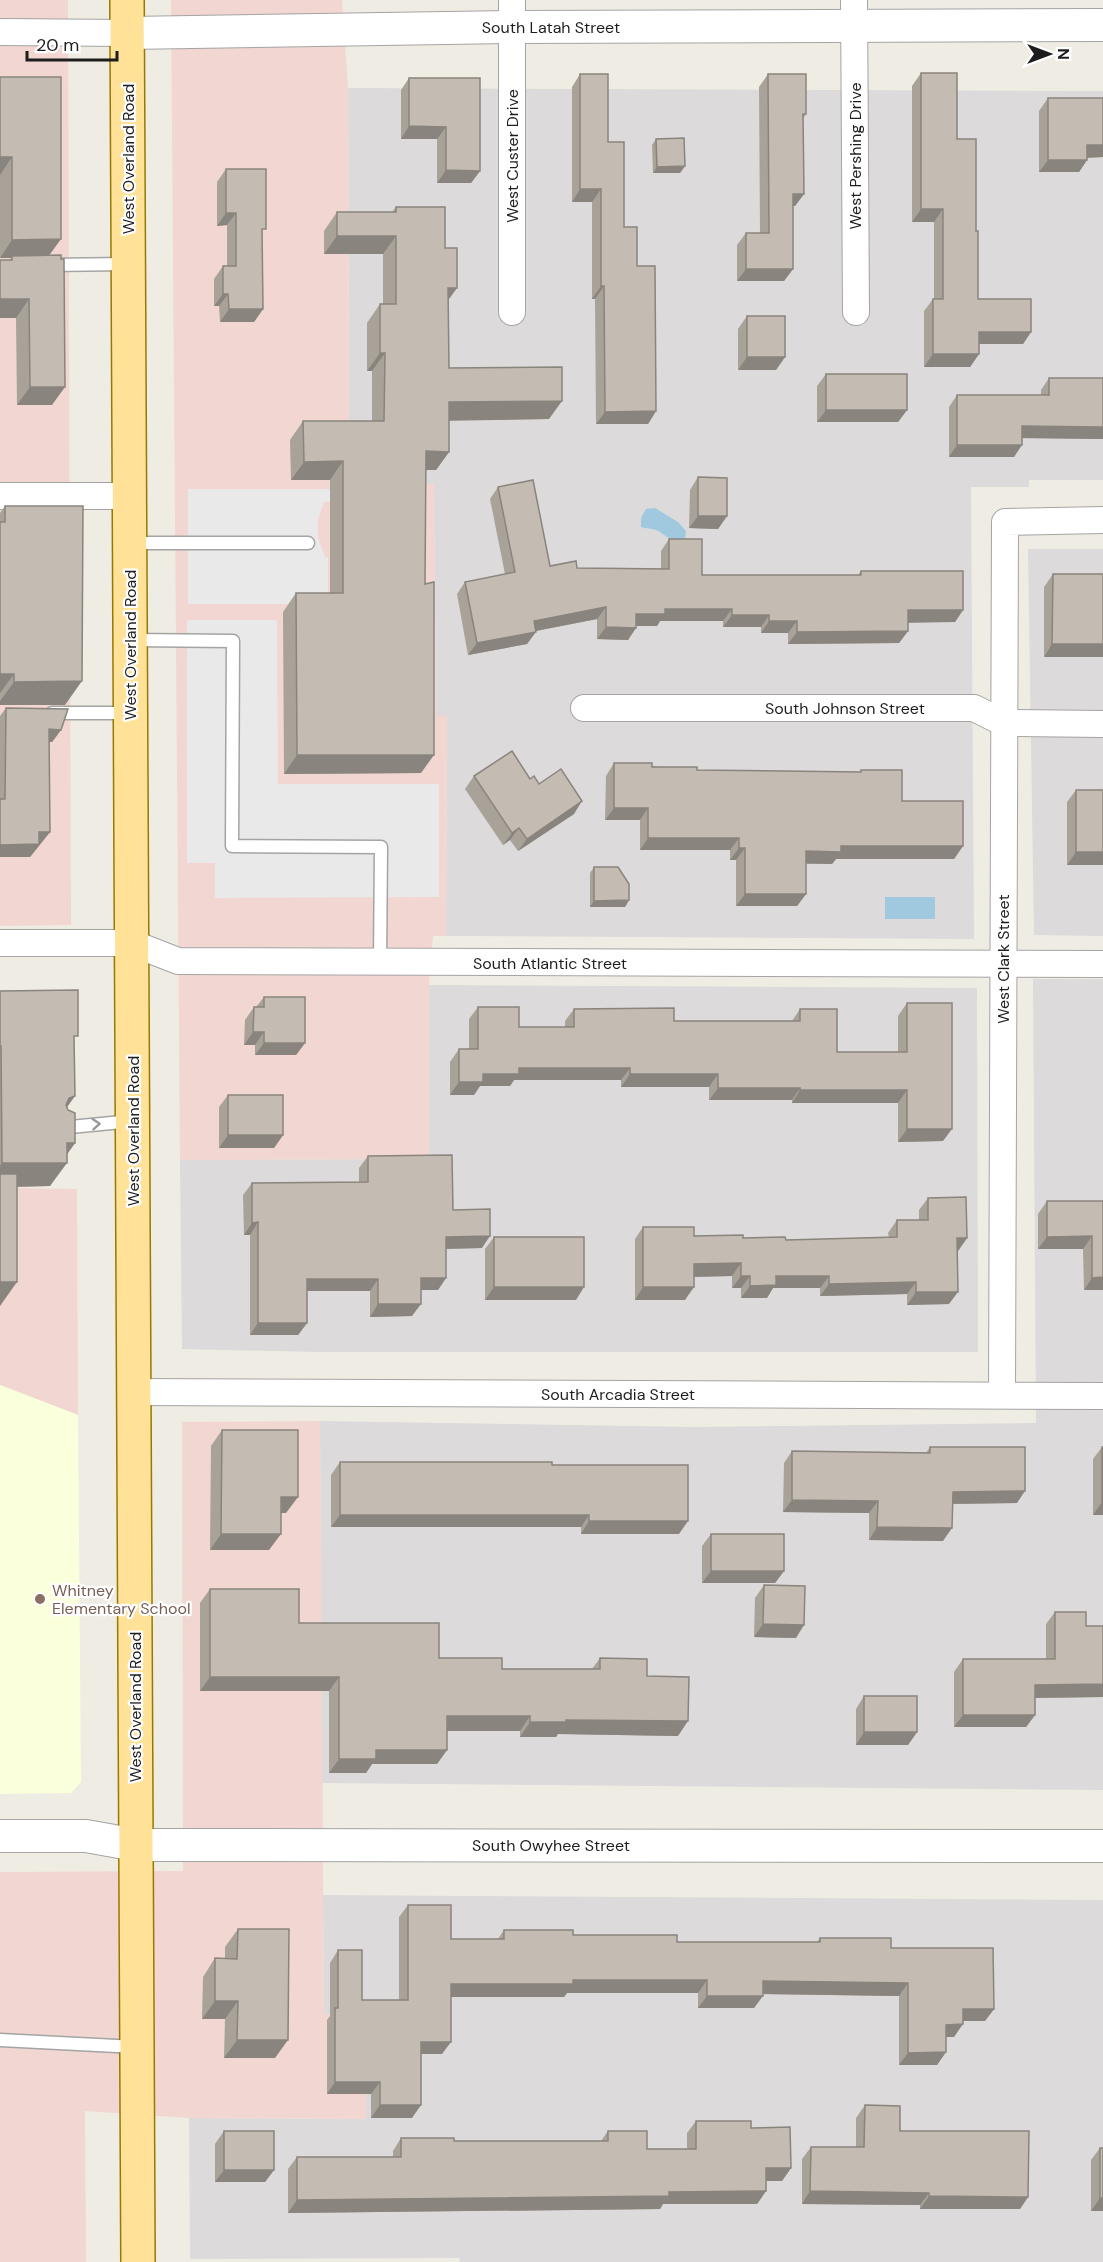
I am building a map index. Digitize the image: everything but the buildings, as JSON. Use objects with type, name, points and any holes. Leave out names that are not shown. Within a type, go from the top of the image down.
[{"type":"main road","name":"West Overland Road","points":[[127,0],[138,2262]]},
{"type":"street","name":"South Latah Street","points":[[0,32],[128,33],[513,13],[854,13],[1103,25]]},
{"type":"street","name":"West Custer Drive","points":[[512,312],[513,13]]},
{"type":"street","name":"West Pershing Drive","points":[[854,13],[856,312]]},
{"type":"street","points":[[0,496],[130,496]]},
{"type":"street","name":"West Clark Street","points":[[1002,1395],[1005,522],[1103,520]]},
{"type":"street","name":"South Johnson Street","points":[[584,708],[974,708],[1004,723],[1103,724]]},
{"type":"street","name":"South Atlantic Street","points":[[0,943],[132,943],[178,961],[1103,964]]},
{"type":"street","name":"South Arcadia Street","points":[[134,1392],[1103,1396]]},
{"type":"street","name":"South Owyhee Street","points":[[0,1836],[86,1836],[136,1845],[1103,1846]]},
{"type":"lane","points":[[33,266],[128,264]]},
{"type":"lane","points":[[130,543],[308,543]]},
{"type":"lane","points":[[130,640],[233,641],[232,846],[381,847],[380,962]]},
{"type":"lane","points":[[34,713],[131,713]]},
{"type":"lane","points":[[58,1128],[133,1121]]},
{"type":"lane","points":[[0,2040],[137,2047]]},
{"type":"shaded area","points":[[0,0],[68,0],[71,925],[0,926]]},
{"type":"shaded area","points":[[171,0],[342,0],[348,88],[349,482],[434,484],[436,715],[447,716],[446,936],[433,936],[429,985],[429,1159],[180,1160]]},
{"type":"shaded area","points":[[348,88],[1103,91],[1103,480],[1029,480],[1029,487],[971,487],[974,939],[446,936],[447,717],[436,716],[434,484],[349,482]]},
{"type":"shaded area","points":[[188,489],[333,489],[333,502],[324,502],[318,519],[318,538],[325,557],[328,557],[328,604],[188,604]]},
{"type":"shaded area","points":[[1028,549],[1103,549],[1103,936],[1034,935]]},
{"type":"shaded area","points":[[187,620],[277,620],[278,784],[439,784],[439,897],[215,898],[215,863],[187,863]]},
{"type":"shaded area","points":[[1033,979],[1103,979],[1103,1790],[322,1783],[320,1421],[693,1427],[1036,1423]]},
{"type":"shaded area","points":[[429,985],[977,988],[978,1352],[318,1352],[182,1349],[180,1160],[429,1159]]},
{"type":"shaded area","points":[[0,1188],[77,1189],[78,1415],[0,1385]]},
{"type":"shaded area","name":"Whitney Elementary School","points":[[0,1385],[78,1415],[81,1782],[71,1793],[0,1794]]},
{"type":"shaded area","points":[[320,1421],[324,2014],[365,2017],[366,2119],[189,2118],[85,2111],[86,2262],[0,2262],[0,1872],[183,1871],[182,1422]]},
{"type":"shaded area","points":[[323,1895],[1103,1900],[1103,2262],[460,2262],[459,2258],[190,2259],[189,2118],[366,2119],[324,2015]]},
{"type":"water","points":[[655,508],[678,522],[686,531],[685,540],[678,543],[661,532],[641,527],[641,518],[646,509]]},
{"type":"water","points":[[885,897],[935,897],[935,919],[885,919]]},
{"type":"place","name":"Whitney Elementary School","points":[[40,1599]]}]
